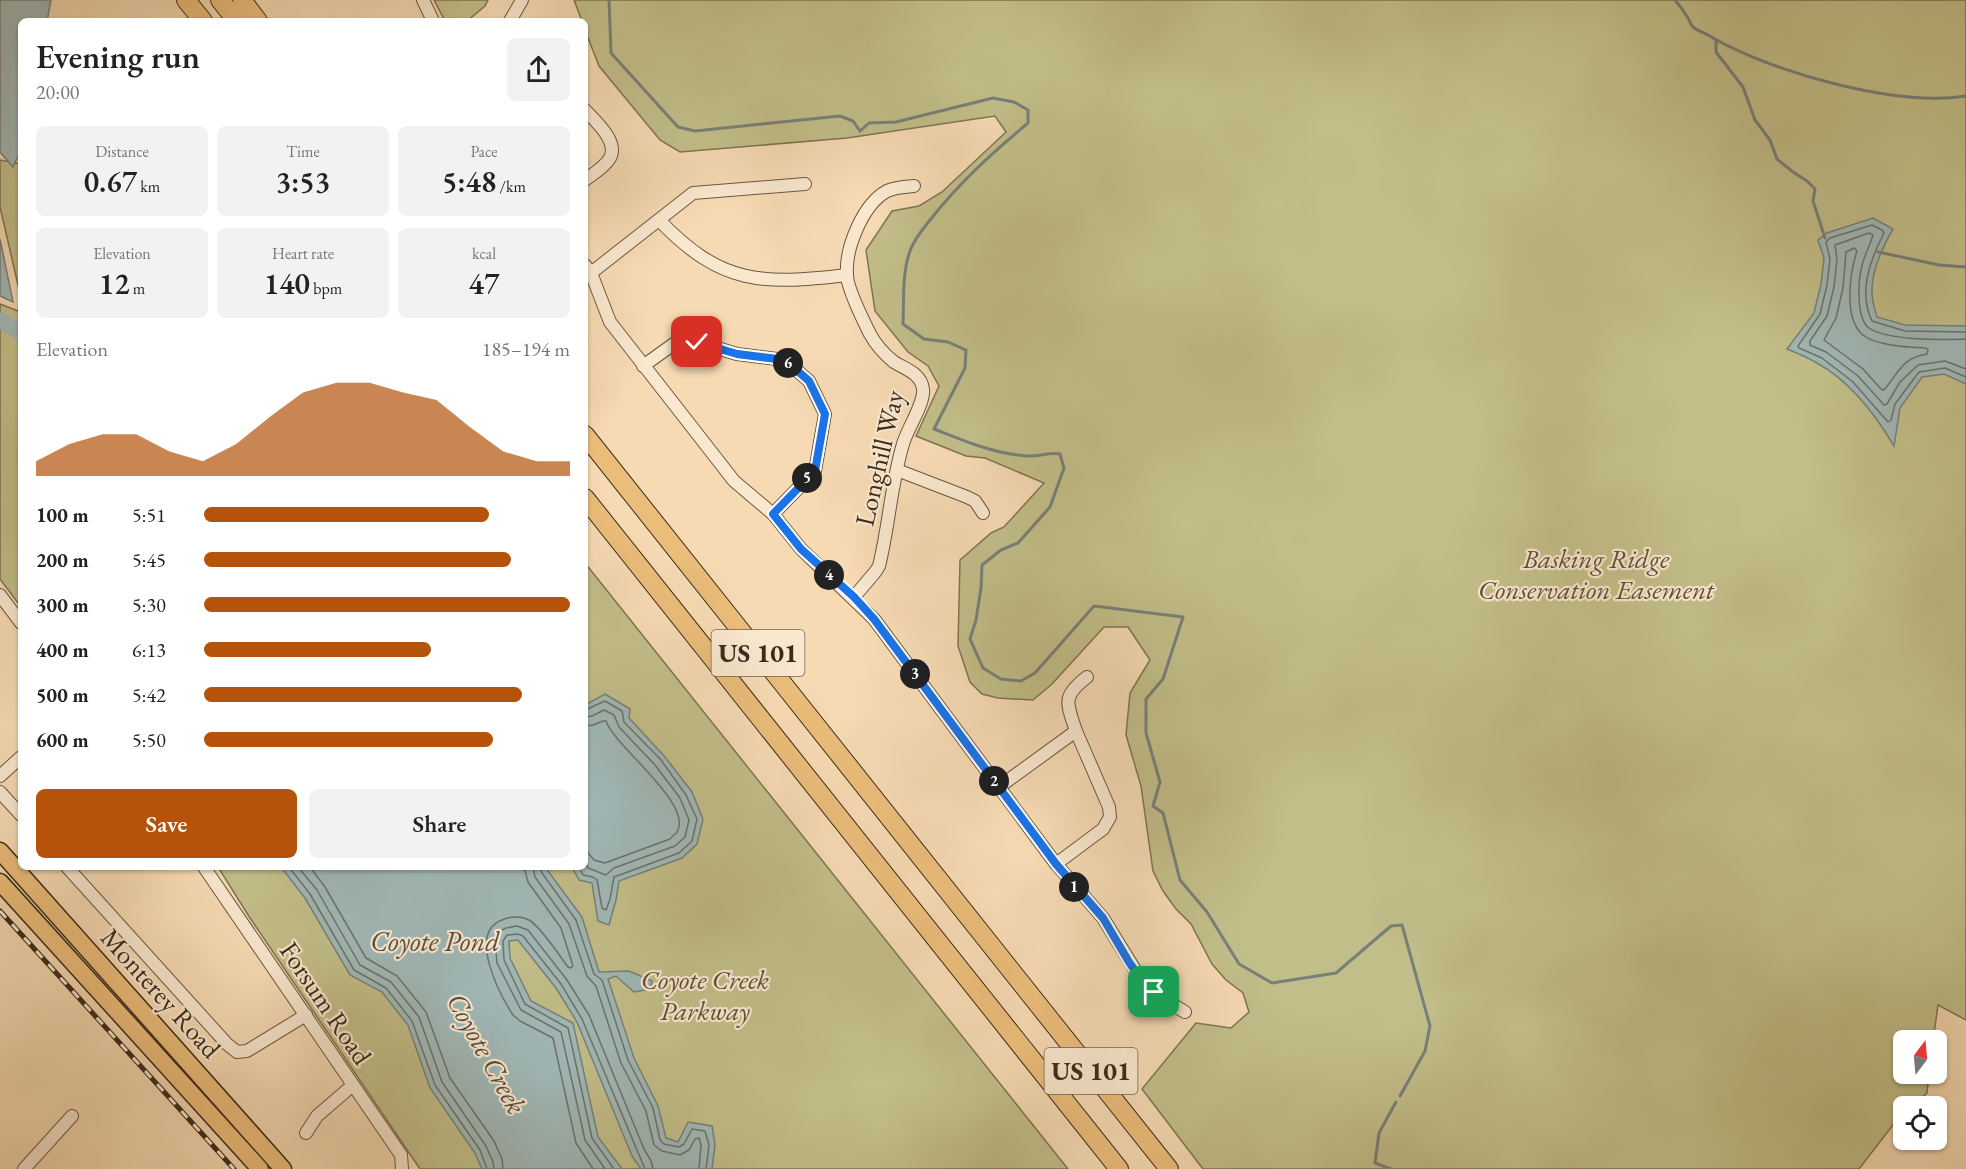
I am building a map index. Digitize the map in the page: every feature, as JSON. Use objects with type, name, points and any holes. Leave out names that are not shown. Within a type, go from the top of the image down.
[{"type":"highway","points":[[186,0],[201,18]]},
{"type":"highway","points":[[207,0],[222,18]]},
{"type":"highway","points":[[220,0],[235,18]]},
{"type":"highway","points":[[242,0],[256,18]]},
{"type":"highway","name":"US 101","points":[[588,439],[1169,1169]]},
{"type":"highway","name":"US 101","points":[[588,502],[1119,1169]]},
{"type":"main road","name":"Monterey Road","points":[[0,851],[283,1169]]},
{"type":"main road","name":"Monterey Road","points":[[0,882],[260,1169]]},
{"type":"street","points":[[423,0],[432,18]]},
{"type":"street","points":[[512,18],[522,0]]},
{"type":"street","points":[[588,114],[608,137],[612,150],[611,157],[588,177]]},
{"type":"street","points":[[805,184],[698,191],[688,195],[659,220],[588,269],[610,322],[734,481],[773,514],[801,549],[854,597],[874,619],[1056,864],[1103,918],[1140,978],[1162,998],[1185,1012]]},
{"type":"street","points":[[659,220],[702,258],[730,272],[772,280],[847,275],[852,243],[865,214],[886,192],[895,188],[914,186]]},
{"type":"street","name":"Longhill Way","points":[[847,275],[871,336],[881,350],[917,376],[923,389],[922,398],[903,443],[879,566],[854,597]]},
{"type":"street","points":[[644,366],[675,343],[697,342],[737,354],[785,360],[809,381],[825,414],[815,471],[773,514]]},
{"type":"street","points":[[897,470],[967,497],[975,501],[983,513]]},
{"type":"street","points":[[0,595],[18,618]]},
{"type":"street","points":[[1056,864],[1103,829],[1110,817],[1068,707],[1072,688],[1087,677]]},
{"type":"street","points":[[999,787],[1076,731]]},
{"type":"street","points":[[0,776],[18,760]]},
{"type":"street","points":[[0,792],[18,812]]},
{"type":"street","points":[[70,870],[227,1044],[237,1052],[247,1051],[306,1015]]},
{"type":"street","name":"Forsum Road","points":[[206,870],[401,1155],[402,1169]]},
{"type":"street","points":[[306,1133],[317,1116],[353,1085]]},
{"type":"street","points":[[24,1169],[72,1116]]},
{"type":"green space","points":[[434,0],[488,0],[485,6],[471,18],[443,18]]},
{"type":"green space","name":"Basking Ridge Conservation Easement","points":[[574,0],[1966,0],[1966,1020],[1938,1005],[1935,1030],[1893,1030],[1893,1084],[1928,1084],[1927,1093],[1923,1096],[1893,1096],[1893,1125],[1859,1169],[1203,1169],[1142,1089],[1196,1023],[1231,1028],[1249,1012],[1243,993],[1226,980],[1212,964],[1191,924],[1163,891],[1153,871],[1141,786],[1126,735],[1130,693],[1150,660],[1128,627],[1104,627],[1052,684],[1033,700],[998,698],[982,694],[970,682],[958,646],[960,560],[991,533],[1004,527],[1044,483],[985,458],[966,456],[916,436],[939,386],[928,366],[908,352],[875,311],[866,250],[892,211],[919,206],[942,192],[1006,132],[995,116],[847,138],[680,152],[660,140],[599,66],[588,38],[588,18],[581,18]]},
{"type":"green space","points":[[0,160],[18,163],[18,285],[0,207]]},
{"type":"green space","points":[[0,304],[18,311],[18,603],[0,579]]},
{"type":"green space","name":"Coyote Creek Parkway","points":[[588,567],[1068,1169],[420,1169],[220,870],[588,870]]},
{"type":"water","points":[[0,0],[51,0],[48,18],[18,18],[18,156],[13,167],[0,152]]},
{"type":"water","points":[[1873,218],[1893,229],[1881,252],[1873,276],[1872,296],[1877,317],[1905,325],[1966,326],[1966,384],[1944,374],[1922,377],[1900,408],[1894,446],[1870,410],[1840,379],[1829,370],[1787,349],[1814,313],[1824,258],[1818,240],[1827,233]]},
{"type":"water","points":[[0,239],[13,302],[0,296]]},
{"type":"water","points":[[605,694],[630,709],[629,718],[665,757],[692,792],[703,819],[697,844],[682,858],[619,881],[609,925],[598,921],[592,883],[579,880],[574,870],[588,870],[588,703]]},
{"type":"water","name":"Coyote Pond","points":[[283,870],[547,870],[582,917],[599,972],[629,971],[652,981],[650,989],[634,992],[616,976],[608,979],[634,1058],[658,1106],[666,1138],[678,1142],[688,1122],[712,1126],[715,1145],[712,1169],[641,1169],[632,1156],[577,1022],[556,988],[518,940],[509,941],[510,958],[531,1001],[573,1023],[598,1137],[622,1169],[482,1169],[475,1153],[430,1088],[408,1025],[382,992],[350,975],[305,898]]},
{"type":"waterway","points":[[609,0],[611,53],[678,127],[695,131],[840,116],[853,121],[860,131],[869,123],[896,122],[993,98],[1014,102],[1028,110],[1028,123],[965,181],[941,206],[922,231],[914,242],[907,259],[905,277],[903,324],[924,339],[948,342],[966,350],[965,368],[934,429],[1003,453],[1032,456],[1060,454],[1064,468],[1050,507],[1018,543],[1001,550],[982,565],[976,620],[970,639],[983,668],[1001,679],[1021,681],[1035,673],[1094,606],[1183,617],[1163,679],[1146,699],[1146,733],[1160,782],[1153,806],[1163,813],[1180,880],[1207,912],[1239,964],[1272,983],[1336,973],[1391,926],[1402,925],[1430,1026],[1425,1051],[1400,1096]]},
{"type":"waterway","points":[[1675,0],[1697,30],[1739,51],[1802,75],[1872,92],[1938,98],[1966,96]]},
{"type":"waterway","points":[[1716,40],[1716,52],[1743,87],[1755,120],[1770,140],[1777,159],[1815,189],[1813,201],[1825,238]]},
{"type":"waterway","points":[[1878,252],[1939,265],[1966,267]]},
{"type":"waterway","name":"Coyote Creek","points":[[0,320],[18,331]]},
{"type":"waterway","points":[[1391,1169],[1375,1163],[1379,1133],[1396,1102]]},
{"type":"railway","points":[[0,911],[234,1169]]},
{"type":"route","points":[[697,342],[737,354],[785,360],[809,381],[825,414],[815,471],[773,514],[801,549],[854,597],[874,619],[1056,864],[1103,918],[1140,978],[1154,992]]}]
